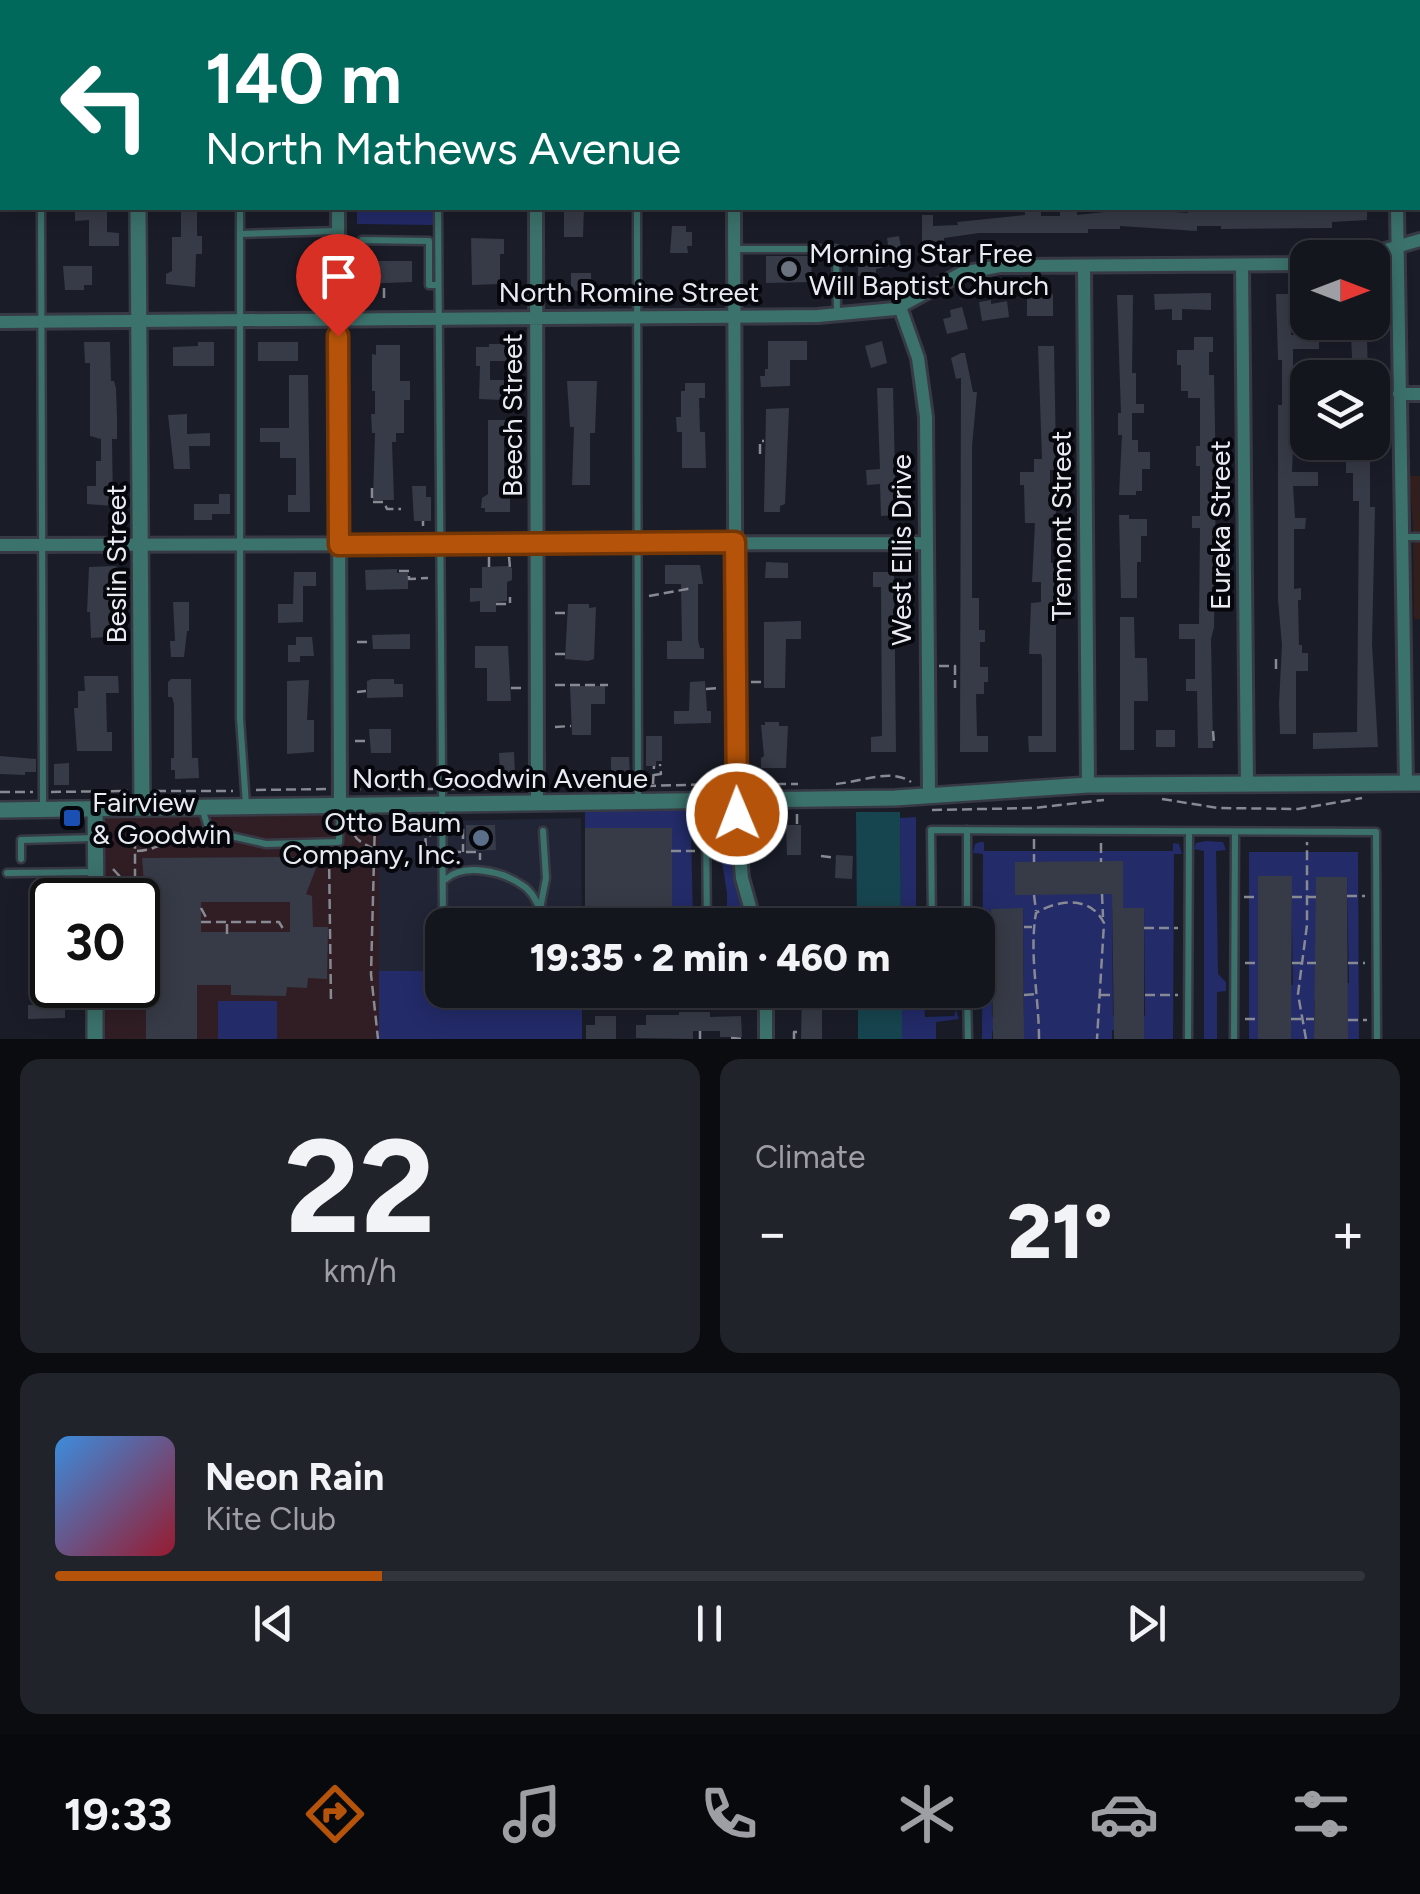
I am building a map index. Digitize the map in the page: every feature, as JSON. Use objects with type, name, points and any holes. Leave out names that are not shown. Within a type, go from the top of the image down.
[{"type":"street","name":"Beslin Street","points":[[138,210],[138,814]]},
{"type":"street","points":[[338,210],[340,804]]},
{"type":"street","name":"Beech Street","points":[[536,210],[538,802]]},
{"type":"street","points":[[734,210],[736,801],[740,867],[751,908]]},
{"type":"street","points":[[1398,210],[1399,394],[1413,783]]},
{"type":"street","points":[[1390,248],[1420,240]]},
{"type":"street","name":"North Romine Street","points":[[0,322],[837,314],[900,307],[940,283],[978,269],[1290,264]]},
{"type":"street","name":"Eureka Street","points":[[1242,265],[1247,784]]},
{"type":"street","name":"Tremont Street","points":[[1084,266],[1088,785]]},
{"type":"street","name":"West Ellis Drive","points":[[900,307],[918,358],[923,387],[928,796]]},
{"type":"street","points":[[1399,394],[1420,394]]},
{"type":"street","points":[[0,544],[926,542]]},
{"type":"street","name":"North Goodwin Avenue","points":[[0,810],[95,808],[138,814],[202,806],[538,802],[636,794],[736,801],[928,796],[1088,785],[1413,783]]},
{"type":"street","points":[[95,808],[96,878]]},
{"type":"street","points":[[96,1008],[96,1039]]},
{"type":"street","points":[[766,1008],[766,1039]]},
{"type":"lane","points":[[41,210],[43,810]]},
{"type":"lane","points":[[240,210],[240,718],[246,806]]},
{"type":"lane","points":[[438,210],[444,908]]},
{"type":"lane","points":[[636,210],[636,794]]},
{"type":"lane","points":[[240,234],[338,231]]},
{"type":"lane","points":[[338,251],[358,251],[362,240],[429,241],[429,286],[438,285]]},
{"type":"lane","points":[[734,249],[836,249],[837,314]]},
{"type":"lane","points":[[1404,537],[1420,537]]},
{"type":"lane","points":[[202,806],[209,831],[266,844],[339,842],[340,804]]},
{"type":"lane","points":[[706,827],[707,908]]},
{"type":"lane","points":[[932,908],[931,830],[1376,832],[1377,1039]]},
{"type":"lane","points":[[967,830],[967,908]]},
{"type":"lane","points":[[541,908],[546,878],[544,831]]},
{"type":"lane","points":[[1188,1039],[1189,832]]},
{"type":"lane","points":[[1234,832],[1234,1039]]},
{"type":"lane","points":[[21,859],[21,840],[95,838]]},
{"type":"lane","points":[[7,873],[96,872]]},
{"type":"lane","points":[[445,880],[455,872],[480,872],[525,886],[539,908]]},
{"type":"lane","points":[[968,1008],[968,1039]]},
{"type":"path","points":[[384,288],[384,300]]},
{"type":"path","points":[[760,454],[760,440],[764,440]]},
{"type":"path","points":[[372,488],[372,502],[384,502],[386,509],[401,509]]},
{"type":"path","points":[[489,555],[489,567]]},
{"type":"path","points":[[509,555],[510,568]]},
{"type":"path","points":[[399,571],[409,571],[409,578],[428,578]]},
{"type":"path","points":[[638,597],[693,588]]},
{"type":"path","points":[[496,604],[510,604],[510,597]]},
{"type":"path","points":[[555,613],[568,612]]},
{"type":"path","points":[[356,642],[372,642]]},
{"type":"path","points":[[555,654],[565,654]]},
{"type":"path","points":[[1276,669],[1276,658],[1280,658]]},
{"type":"path","points":[[927,666],[955,666],[955,688]]},
{"type":"path","points":[[736,682],[764,682]]},
{"type":"path","points":[[555,685],[608,684]]},
{"type":"path","points":[[706,688],[721,688]]},
{"type":"path","points":[[357,692],[366,692]]},
{"type":"path","points":[[555,727],[571,726]]},
{"type":"path","points":[[1213,730],[1214,744]]},
{"type":"path","points":[[340,742],[368,741]]},
{"type":"path","points":[[653,775],[661,774],[660,764]]},
{"type":"path","points":[[653,786],[654,766]]},
{"type":"path","points":[[620,775],[620,786]]},
{"type":"path","points":[[699,775],[699,784]]},
{"type":"path","points":[[829,784],[889,776],[901,776],[912,783]]},
{"type":"path","points":[[645,786],[728,784]]},
{"type":"path","points":[[746,784],[812,784]]},
{"type":"path","points":[[550,788],[620,786],[636,794]]},
{"type":"path","points":[[0,792],[133,791]]},
{"type":"path","points":[[1156,798],[1204,807],[1298,809],[1364,798]]},
{"type":"path","points":[[940,810],[1034,808],[1108,800]]},
{"type":"path","points":[[1034,808],[1034,862]]},
{"type":"path","points":[[797,813],[798,825]]},
{"type":"path","points":[[135,878],[138,814]]},
{"type":"path","points":[[352,818],[351,834],[374,849]]},
{"type":"path","points":[[375,818],[371,974],[378,1039]]},
{"type":"path","points":[[444,826],[462,826],[462,852]]},
{"type":"path","points":[[1100,831],[1101,862]]},
{"type":"path","points":[[1306,1039],[1298,994],[1307,925],[1307,832]]},
{"type":"path","points":[[135,851],[179,838],[200,840],[204,834]]},
{"type":"path","points":[[672,850],[706,851]]},
{"type":"path","points":[[329,852],[331,1003]]},
{"type":"path","points":[[444,852],[480,852],[480,872]]},
{"type":"path","points":[[821,856],[836,858]]},
{"type":"path","points":[[113,869],[121,878]]},
{"type":"path","points":[[1097,1039],[1104,928],[1102,894]]},
{"type":"path","points":[[1034,895],[1032,965],[1038,1039]]},
{"type":"path","points":[[1347,896],[1376,896]]},
{"type":"path","points":[[1234,897],[1258,897]]},
{"type":"path","points":[[1292,897],[1316,897]]},
{"type":"path","points":[[1036,913],[1053,904],[1073,902],[1089,906],[1103,918]]},
{"type":"path","points":[[201,908],[209,922]]},
{"type":"path","points":[[201,922],[279,922],[285,932]]},
{"type":"path","points":[[227,922],[227,934]]},
{"type":"path","points":[[1024,927],[1034,927]]},
{"type":"path","points":[[1104,928],[1112,928]]},
{"type":"path","points":[[1144,928],[1188,928]]},
{"type":"path","points":[[1234,963],[1258,962]]},
{"type":"path","points":[[1292,962],[1316,963]]},
{"type":"path","points":[[1348,964],[1376,963]]},
{"type":"path","points":[[1024,995],[1037,994]]},
{"type":"path","points":[[1099,994],[1113,995]]},
{"type":"path","points":[[1144,996],[1188,994]]},
{"type":"path","points":[[1234,1019],[1258,1019]]},
{"type":"path","points":[[1291,1019],[1314,1020]]},
{"type":"path","points":[[1348,1020],[1377,1020]]},
{"type":"path","points":[[700,1032],[700,1039]]},
{"type":"path","points":[[794,1039],[794,1032],[802,1032]]},
{"type":"path","points":[[731,1038],[744,1039]]},
{"type":"shaded area","points":[[357,210],[436,210],[436,225],[357,224]]},
{"type":"shaded area","points":[[1409,476],[1420,476],[1420,619],[1414,619]]},
{"type":"shaded area","points":[[379,808],[379,1039],[100,1039],[100,1008],[160,1008],[160,878],[99,878],[99,813]]},
{"type":"shaded area","points":[[585,808],[726,809],[733,873],[743,908],[727,908],[716,824],[691,828],[693,908],[671,908],[671,828],[585,828]]},
{"type":"shaded area","points":[[856,812],[900,812],[901,908],[857,908]]},
{"type":"shaded area","points":[[916,817],[916,908],[901,908],[900,818]]},
{"type":"shaded area","points":[[581,818],[582,908],[425,908],[425,971],[379,971],[378,822]]},
{"type":"shaded area","points":[[980,842],[984,842],[984,851],[1173,851],[1173,843],[1179,844],[1182,854],[1174,854],[1173,1039],[1144,1039],[1143,1030],[1112,1030],[1112,1039],[1024,1039],[1023,1031],[992,1031],[992,1039],[982,1039],[982,1008],[992,1008],[992,1017],[1024,1017],[1023,909],[983,908],[983,854],[973,853],[975,844]],"holes":[[[1112,908],[1144,908],[1145,1016],[1113,1016]]]},
{"type":"shaded area","points":[[1223,842],[1226,850],[1216,851],[1218,974],[1226,982],[1226,991],[1217,992],[1217,1039],[1204,1039],[1204,851],[1194,849],[1196,843]]},
{"type":"shaded area","points":[[1249,852],[1358,852],[1359,1039],[1348,1039],[1347,1000],[1314,1001],[1314,1039],[1291,1039],[1290,1000],[1258,1001],[1258,1039],[1249,1039]],"holes":[[[1258,876],[1291,876],[1293,985],[1260,986]],[[1347,878],[1349,983],[1317,985]]]},
{"type":"shaded area","points":[[379,971],[425,971],[425,1008],[582,1008],[582,1039],[379,1039]]},
{"type":"shaded area","points":[[218,1001],[277,1001],[277,1039],[218,1039]]},
{"type":"shaded area","points":[[858,1008],[902,1008],[902,1039],[858,1039]]},
{"type":"shaded area","points":[[902,1008],[924,1008],[925,1017],[954,1016],[956,1010],[959,1019],[936,1022],[936,1039],[902,1039]]},
{"type":"building","points":[[75,210],[107,210],[107,232],[119,233],[119,246],[89,246],[89,220],[75,221]]},
{"type":"building","points":[[181,210],[197,210],[202,254],[196,254],[195,287],[166,284],[166,274],[172,271],[172,237],[181,237]]},
{"type":"building","points":[[564,210],[584,210],[583,237],[564,237]]},
{"type":"building","points":[[1025,210],[1041,210],[1041,216],[1060,216],[1060,210],[1077,210],[1077,215],[1124,210],[1188,213],[1367,210],[1367,220],[1332,222],[1332,228],[1197,226],[1197,231],[1120,226],[1088,229],[1088,233],[979,233],[944,238],[944,242],[922,242],[922,215],[933,215],[933,226],[1025,215]]},
{"type":"building","points":[[672,226],[686,226],[686,232],[692,232],[688,253],[670,253]]},
{"type":"building","points":[[899,236],[901,247],[908,245],[912,260],[876,269],[876,276],[858,276],[858,260],[890,260],[887,238]]},
{"type":"building","points":[[471,238],[504,239],[500,284],[472,285]]},
{"type":"building","name":"Morning Star Free Will Baptist Church","points":[[766,256],[811,256],[812,282],[766,283]]},
{"type":"building","points":[[360,261],[412,261],[412,282],[357,284]]},
{"type":"building","points":[[63,266],[92,266],[92,285],[84,285],[84,290],[65,290]]},
{"type":"building","points":[[571,273],[591,273],[591,293],[571,290]]},
{"type":"building","points":[[1211,293],[1211,310],[1182,309],[1182,320],[1172,320],[1172,309],[1155,310],[1154,294]]},
{"type":"building","points":[[1053,294],[1053,316],[1027,316],[1027,295]]},
{"type":"building","points":[[1276,294],[1290,294],[1290,340],[1319,340],[1319,349],[1293,349],[1290,360],[1292,472],[1318,472],[1318,486],[1293,486],[1295,518],[1306,518],[1305,529],[1294,529],[1294,589],[1301,588],[1299,645],[1302,653],[1308,653],[1308,671],[1296,671],[1296,734],[1280,734],[1278,405],[1282,405],[1282,360],[1278,360]]},
{"type":"building","points":[[1117,295],[1133,295],[1132,373],[1136,373],[1136,404],[1144,404],[1144,413],[1132,413],[1132,440],[1138,440],[1138,452],[1150,452],[1150,469],[1142,469],[1142,491],[1136,491],[1136,495],[1119,495],[1122,435],[1118,435],[1121,413]]},
{"type":"building","points":[[991,300],[991,304],[1007,301],[1009,317],[982,321],[979,302]]},
{"type":"building","points":[[962,307],[968,329],[947,334],[943,319],[951,317],[950,310]]},
{"type":"building","points":[[1194,337],[1213,337],[1209,375],[1214,375],[1216,481],[1211,639],[1213,748],[1198,748],[1197,691],[1186,691],[1186,679],[1195,679],[1195,639],[1179,639],[1179,624],[1199,624],[1200,528],[1192,528],[1192,516],[1200,516],[1196,446],[1200,446],[1200,398],[1188,398],[1188,391],[1181,391],[1181,365],[1177,365],[1177,350],[1194,350]]},
{"type":"building","points":[[1351,340],[1367,340],[1368,360],[1352,360]]},
{"type":"building","points":[[768,341],[807,341],[807,360],[790,360],[790,386],[761,387],[760,376],[765,376],[768,369]]},
{"type":"building","points":[[882,341],[887,363],[871,368],[865,346]]},
{"type":"building","points":[[84,342],[110,342],[117,418],[117,439],[112,439],[113,506],[87,504],[87,486],[96,486],[101,439],[90,436],[90,363],[85,363]]},
{"type":"building","points":[[198,342],[214,342],[214,366],[173,366],[173,347],[198,346]]},
{"type":"building","points":[[258,342],[298,342],[298,361],[258,361]]},
{"type":"building","points":[[508,344],[508,361],[490,361],[490,380],[504,380],[503,400],[479,399],[476,347]]},
{"type":"building","points":[[376,345],[400,345],[400,381],[410,381],[410,400],[404,400],[404,433],[396,433],[396,442],[392,442],[394,500],[373,500],[372,354],[376,355]]},
{"type":"building","points":[[1038,346],[1054,346],[1056,454],[1054,470],[1050,470],[1050,494],[1056,494],[1051,563],[1056,563],[1056,752],[1029,752],[1028,736],[1042,736],[1042,659],[1041,654],[1029,654],[1031,603],[1041,602],[1041,582],[1032,582],[1035,523],[1025,523],[1020,472],[1034,472],[1034,459],[1042,459]]},
{"type":"building","points":[[965,353],[973,392],[977,392],[972,446],[972,598],[979,598],[979,630],[985,630],[985,642],[980,642],[980,667],[988,667],[988,682],[984,682],[984,694],[976,694],[977,736],[988,736],[988,752],[960,752],[961,378],[956,379],[951,358]]},
{"type":"building","points":[[289,375],[308,375],[310,512],[288,512],[288,495],[296,495],[296,458],[280,458],[280,442],[260,442],[260,428],[289,428]]},
{"type":"building","points":[[567,381],[597,381],[595,433],[590,433],[590,485],[572,485],[574,427],[570,427]]},
{"type":"building","points":[[685,383],[705,383],[705,398],[699,398],[706,468],[682,468],[682,432],[677,432],[676,417],[681,417],[681,391],[685,391]]},
{"type":"building","points":[[877,388],[893,388],[896,515],[881,516],[880,484],[867,485],[866,470],[880,469]]},
{"type":"building","points":[[789,408],[785,504],[780,506],[780,512],[764,512],[766,409]]},
{"type":"building","points":[[187,414],[187,434],[210,433],[210,446],[189,446],[190,469],[174,469],[168,415]]},
{"type":"building","points":[[488,420],[511,420],[511,442],[504,442],[504,498],[510,498],[510,512],[485,512],[481,508],[482,498],[488,494]]},
{"type":"building","points":[[1346,460],[1370,460],[1370,507],[1375,507],[1372,644],[1378,747],[1313,749],[1313,733],[1357,732],[1359,501],[1353,501],[1353,473],[1346,473]]},
{"type":"building","points":[[412,486],[426,486],[426,497],[431,497],[431,521],[414,521]]},
{"type":"building","points":[[219,494],[230,494],[230,514],[194,520],[194,504],[219,504]]},
{"type":"building","points":[[1119,515],[1147,519],[1147,536],[1141,536],[1141,562],[1137,562],[1137,598],[1121,598]]},
{"type":"building","points":[[766,562],[788,563],[788,578],[765,578]]},
{"type":"building","points":[[665,565],[700,565],[703,584],[698,584],[698,640],[700,648],[704,648],[704,659],[667,659],[667,641],[682,641],[681,584],[665,584]]},
{"type":"building","points":[[89,567],[119,568],[120,636],[91,638],[87,612]]},
{"type":"building","points":[[482,567],[512,568],[512,580],[507,582],[507,601],[496,602],[496,612],[480,612],[480,601],[470,602],[470,588],[482,588]]},
{"type":"building","points":[[397,569],[397,573],[408,573],[408,589],[366,590],[365,570]]},
{"type":"building","points":[[294,572],[316,572],[316,586],[303,586],[303,622],[278,623],[278,604],[293,604]]},
{"type":"building","points":[[873,572],[894,572],[896,752],[871,752],[871,737],[882,736],[881,587],[873,587]]},
{"type":"building","points":[[173,602],[189,602],[184,657],[171,657],[170,641],[175,641]]},
{"type":"building","points":[[568,604],[596,607],[594,659],[565,659]]},
{"type":"building","points":[[1120,617],[1134,617],[1135,658],[1147,658],[1148,701],[1134,701],[1134,750],[1120,750]]},
{"type":"building","points":[[801,621],[801,639],[786,639],[785,688],[764,688],[764,622]]},
{"type":"building","points":[[410,634],[410,649],[373,649],[372,635]]},
{"type":"building","points":[[296,637],[312,637],[314,656],[300,656],[300,662],[288,662],[288,645],[296,645]]},
{"type":"building","points":[[475,646],[508,646],[511,701],[487,701],[487,668],[475,668]]},
{"type":"building","points":[[84,676],[118,676],[119,693],[106,693],[107,732],[112,732],[112,751],[77,751],[74,708],[78,708],[78,691],[85,691]]},
{"type":"building","points":[[171,679],[191,679],[192,758],[198,758],[199,778],[175,779],[175,770],[171,770]]},
{"type":"building","points":[[394,679],[394,684],[403,684],[403,697],[367,698],[367,681]]},
{"type":"building","points":[[309,680],[307,720],[314,720],[314,752],[287,754],[287,681]]},
{"type":"building","points":[[705,681],[711,723],[674,724],[674,711],[689,711],[690,682]]},
{"type":"building","points":[[570,686],[605,686],[605,704],[591,704],[591,735],[572,735]]},
{"type":"building","points":[[765,722],[788,726],[786,768],[761,768],[761,725]]},
{"type":"building","points":[[369,729],[391,729],[391,753],[371,753]]},
{"type":"building","points":[[1156,730],[1175,730],[1175,747],[1156,747]]},
{"type":"building","points":[[646,736],[662,736],[662,761],[656,761],[656,766],[646,766]]},
{"type":"building","points":[[514,752],[515,773],[500,774],[499,753]]},
{"type":"building","points":[[0,756],[36,759],[36,772],[0,774]]},
{"type":"building","points":[[611,757],[629,757],[630,775],[611,775]]},
{"type":"building","points":[[69,763],[69,785],[54,785],[54,764]]},
{"type":"building","name":"Otto Baum Company, Inc.","points":[[466,825],[495,825],[496,850],[466,851]]},
{"type":"building","points":[[786,825],[801,825],[801,855],[787,855]]},
{"type":"building","points":[[585,828],[672,828],[672,908],[585,908]]},
{"type":"building","points":[[836,855],[853,856],[852,879],[835,878]]},
{"type":"building","points":[[293,857],[318,863],[306,894],[312,896],[313,927],[328,927],[327,979],[308,978],[307,988],[287,987],[286,996],[231,995],[231,985],[197,985],[197,1039],[146,1039],[146,1008],[160,1008],[160,878],[144,878],[142,858]],"holes":[[[201,902],[290,902],[290,932],[201,932]]]},
{"type":"building","points":[[1123,861],[1123,908],[1144,908],[1144,1039],[1114,1039],[1112,894],[1015,895],[1015,862]]},
{"type":"building","points":[[1258,876],[1292,876],[1291,1039],[1258,1039]]},
{"type":"building","points":[[1316,877],[1347,877],[1348,1039],[1314,1039]]},
{"type":"building","points":[[1023,908],[1024,1039],[993,1039],[995,909]]},
{"type":"building","points":[[28,1005],[65,1008],[65,1018],[28,1019]]},
{"type":"building","points":[[802,1008],[822,1008],[822,1039],[801,1039]]},
{"type":"building","points":[[679,1012],[741,1016],[742,1037],[720,1037],[720,1031],[693,1031],[693,1039],[636,1038],[636,1025],[646,1025],[646,1015]]},
{"type":"building","points":[[595,1016],[616,1016],[616,1039],[586,1039],[586,1025],[595,1025]]},
{"type":"place","name":"Morning Star Free Will Baptist Church","points":[[789,269]]},
{"type":"place","name":"Fairview & Goodwin","points":[[72,818]]},
{"type":"place","name":"Otto Baum Company, Inc.","points":[[481,838]]},
{"type":"route","points":[[338,336],[339,545],[735,542],[737,814]]}]
